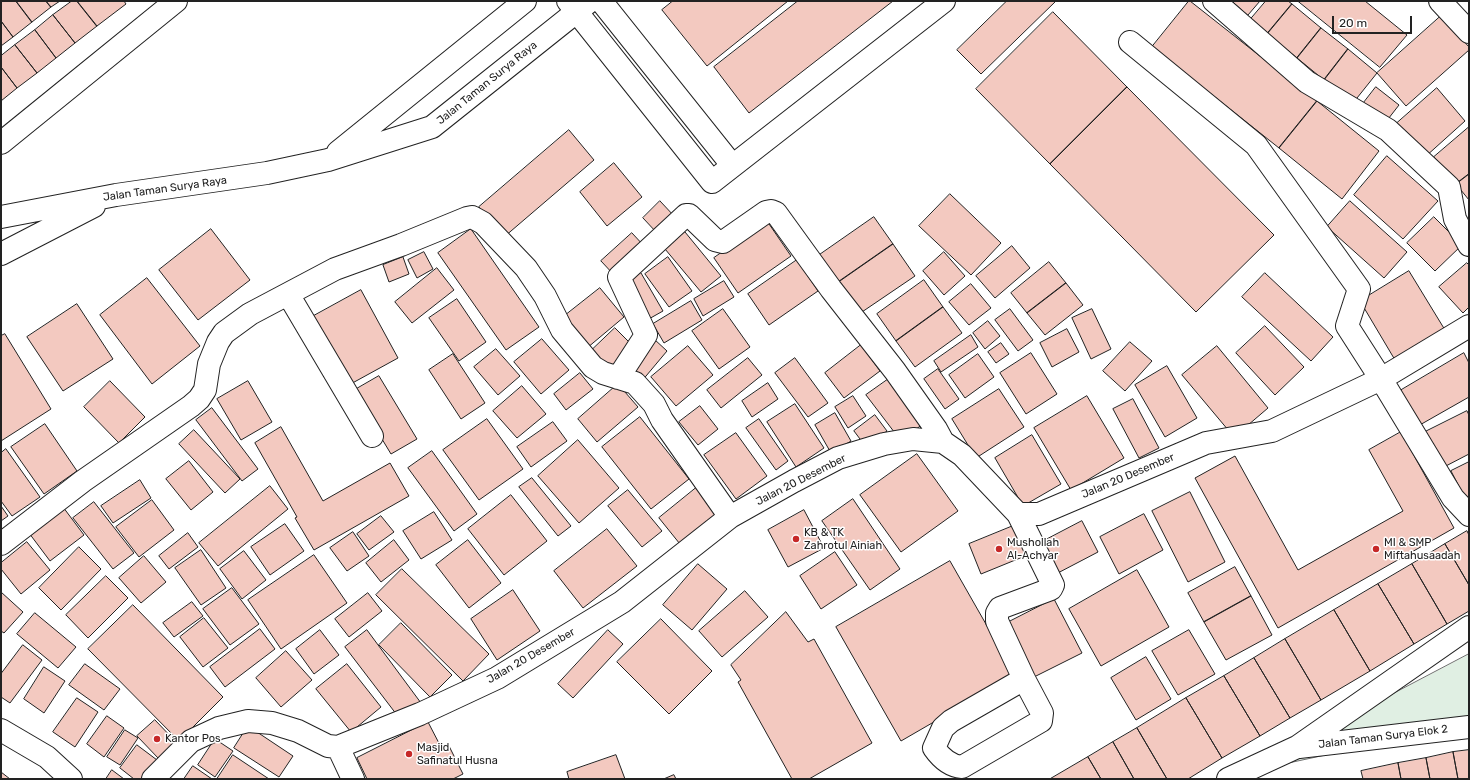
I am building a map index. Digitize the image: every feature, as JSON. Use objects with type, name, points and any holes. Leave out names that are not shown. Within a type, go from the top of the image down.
[{"type":"street","name":"Jalan Taman Surya Raya","points":[[328,160],[525,1]]},
{"type":"street","points":[[601,1],[732,165]]},
{"type":"street","points":[[578,5],[711,181],[944,1]]},
{"type":"street","points":[[1214,1],[1307,82],[1388,130],[1449,187],[1455,219],[1469,245]]},
{"type":"street","points":[[1440,1],[1469,32]]},
{"type":"street","points":[[1,143],[170,3]]},
{"type":"street","name":"Jalan Taman Surya Raya","points":[[1,217],[116,195],[267,173],[328,160],[432,127],[578,5]]},
{"type":"street","points":[[1130,42],[1256,144],[1359,289],[1347,326],[1453,498],[1469,515]]},
{"type":"street","points":[[1,254],[116,195]]},
{"type":"street","points":[[618,378],[646,335],[619,277],[686,215],[689,215],[715,240],[723,242],[766,212],[771,211],[776,214],[895,371],[936,429],[943,442]]},
{"type":"street","points":[[1,544],[83,481],[199,399],[205,390],[209,364],[218,342],[224,333],[250,314],[335,269],[472,217],[483,223],[526,268],[545,296],[562,330],[593,367],[603,373],[636,383],[647,395],[654,404],[662,420],[730,517]]},
{"type":"street","points":[[288,294],[372,436]]},
{"type":"street","name":"Jalan 20 Desember","points":[[338,747],[420,714],[497,678],[622,602],[730,517],[838,458],[884,444],[913,439],[943,442],[962,455],[1018,514],[1039,514],[1206,443],[1272,431],[1381,379],[1469,326]]},
{"type":"street","points":[[1018,514],[1053,585],[1051,589],[1000,608],[997,613],[997,621],[1024,679],[1042,713],[1041,721],[962,767],[956,767],[940,756],[934,748],[943,728],[950,721],[1024,679]]},
{"type":"street","points":[[1228,779],[1297,747],[1469,627]]},
{"type":"street","points":[[153,779],[191,742],[219,728],[248,721],[272,723],[298,731],[328,746],[338,747],[353,779]]},
{"type":"street","name":"Jalan Taman Surya Elok 2","points":[[1297,747],[1469,727]]},
{"type":"street","points":[[1,730],[47,757],[71,779]]},
{"type":"green space","points":[[1469,654],[1469,724],[1242,773]]},
{"type":"building","points":[[1,1],[16,1],[32,22],[13,37],[1,21]]},
{"type":"building","points":[[16,1],[46,1],[51,7],[32,22]]},
{"type":"building","points":[[46,1],[60,1],[51,7]]},
{"type":"building","points":[[72,1],[77,1],[97,26],[75,43],[53,15]]},
{"type":"building","points":[[77,1],[124,1],[126,4],[97,26]]},
{"type":"building","points":[[673,1],[788,1],[707,66],[662,10]]},
{"type":"building","points":[[798,1],[893,1],[749,113],[714,67]]},
{"type":"building","points":[[1007,1],[1056,1],[981,74],[957,50]]},
{"type":"building","points":[[1189,1],[1317,101],[1279,148],[1152,47]]},
{"type":"building","points":[[1232,1],[1260,1],[1248,15]]},
{"type":"building","points":[[1266,1],[1288,1],[1292,4],[1267,34],[1250,20]]},
{"type":"building","points":[[1298,1],[1365,1],[1407,35],[1380,67]]},
{"type":"building","points":[[1292,4],[1321,28],[1297,58],[1267,34]]},
{"type":"building","points":[[1053,12],[1127,87],[1050,164],[976,89]]},
{"type":"building","points":[[53,15],[75,43],[56,58],[35,30]]},
{"type":"building","points":[[1441,16],[1469,47],[1469,50],[1406,106],[1377,73]]},
{"type":"building","points":[[1,21],[13,37],[1,46]]},
{"type":"building","points":[[1321,28],[1348,49],[1324,80],[1297,58]]},
{"type":"building","points":[[35,30],[56,58],[37,73],[15,45]]},
{"type":"building","points":[[15,45],[37,73],[17,88],[1,67],[1,56]]},
{"type":"building","points":[[1348,49],[1377,73],[1353,103],[1324,80]]},
{"type":"building","points":[[1,67],[17,88],[1,101]]},
{"type":"building","points":[[1127,87],[1274,235],[1196,312],[1050,164]]},
{"type":"building","points":[[1376,87],[1399,105],[1385,123],[1362,105]]},
{"type":"building","points":[[1437,88],[1465,121],[1425,157],[1396,124]]},
{"type":"building","points":[[1317,101],[1379,151],[1342,199],[1279,148]]},
{"type":"building","points":[[1469,127],[1469,174],[1456,184],[1434,157]]},
{"type":"building","points":[[569,130],[594,160],[504,237],[479,207]]},
{"type":"building","points":[[1387,156],[1438,201],[1403,239],[1354,195]]},
{"type":"building","points":[[614,163],[642,197],[607,226],[580,192]]},
{"type":"building","points":[[1469,174],[1469,200],[1456,184]]},
{"type":"building","points":[[950,194],[1001,243],[971,275],[919,226]]},
{"type":"building","points":[[660,201],[675,217],[657,233],[643,218]]},
{"type":"building","points":[[1350,201],[1407,252],[1384,278],[1327,227]]},
{"type":"building","points":[[874,217],[893,244],[837,283],[818,256]]},
{"type":"building","points":[[1434,217],[1462,245],[1435,271],[1407,243]]},
{"type":"building","points":[[767,221],[791,256],[738,293],[714,258]]},
{"type":"building","points":[[211,229],[250,280],[198,320],[159,270]]},
{"type":"building","points":[[471,229],[539,327],[506,350],[438,253]]},
{"type":"building","points":[[685,232],[721,276],[701,292],[665,249]]},
{"type":"building","points":[[632,233],[645,247],[615,276],[601,261]]},
{"type":"building","points":[[893,244],[915,276],[859,314],[837,283]]},
{"type":"building","points":[[1012,246],[1030,268],[995,298],[976,276]]},
{"type":"building","points":[[424,252],[433,269],[417,278],[408,260]]},
{"type":"building","points":[[944,252],[965,276],[944,295],[923,271]]},
{"type":"building","points":[[403,257],[409,274],[389,282],[383,265]]},
{"type":"building","points":[[668,257],[692,291],[669,307],[645,274]]},
{"type":"building","points":[[797,260],[818,291],[769,325],[748,294]]},
{"type":"building","points":[[1049,262],[1066,283],[1027,313],[1011,293]]},
{"type":"building","points":[[1467,263],[1469,265],[1469,307],[1463,313],[1439,287]]},
{"type":"building","points":[[437,268],[454,290],[412,323],[395,302]]},
{"type":"building","points":[[1409,271],[1445,330],[1395,360],[1360,301]]},
{"type":"building","points":[[641,273],[663,311],[647,320],[625,282]]},
{"type":"building","points":[[1265,273],[1333,337],[1311,361],[1242,297]]},
{"type":"building","points":[[147,278],[200,346],[152,384],[100,315]]},
{"type":"building","points":[[924,280],[943,307],[896,341],[877,314]]},
{"type":"building","points":[[724,281],[734,297],[703,316],[694,299]]},
{"type":"building","points":[[1066,283],[1083,305],[1045,335],[1027,313]]},
{"type":"building","points":[[971,284],[991,308],[969,325],[949,302]]},
{"type":"building","points":[[600,288],[624,317],[587,348],[562,318]]},
{"type":"building","points":[[361,290],[398,358],[347,386],[310,318]]},
{"type":"building","points":[[457,299],[486,342],[459,361],[429,318]]},
{"type":"building","points":[[691,301],[702,320],[664,343],[653,324]]},
{"type":"building","points":[[77,304],[113,359],[63,391],[27,337]]},
{"type":"building","points":[[943,307],[962,333],[915,367],[896,341]]},
{"type":"building","points":[[723,309],[750,347],[719,369],[692,331]]},
{"type":"building","points":[[1010,309],[1033,340],[1018,351],[995,320]]},
{"type":"building","points":[[1092,309],[1111,349],[1091,359],[1072,318]]},
{"type":"building","points":[[988,321],[1000,336],[985,349],[973,333]]},
{"type":"building","points":[[1265,326],[1304,367],[1275,395],[1236,353]]},
{"type":"building","points":[[615,328],[633,346],[610,369],[592,350]]},
{"type":"building","points":[[1067,329],[1079,352],[1052,367],[1040,343]]},
{"type":"building","points":[[5,334],[51,409],[1,441],[1,336]]},
{"type":"building","points":[[971,335],[978,347],[941,372],[934,361]]},
{"type":"building","points":[[542,339],[569,370],[541,394],[514,362]]},
{"type":"building","points":[[654,339],[667,351],[641,382],[627,370]]},
{"type":"building","points":[[1130,342],[1152,361],[1125,391],[1103,371]]},
{"type":"building","points":[[1001,343],[1009,354],[996,363],[988,352]]},
{"type":"building","points":[[861,345],[880,371],[844,398],[825,373]]},
{"type":"building","points":[[688,346],[713,375],[676,406],[651,377]]},
{"type":"building","points":[[1217,346],[1268,408],[1234,437],[1182,375]]},
{"type":"building","points":[[496,349],[520,376],[498,395],[474,367]]},
{"type":"building","points":[[1031,353],[1057,394],[1026,414],[1000,373]]},
{"type":"building","points":[[1464,353],[1469,363],[1469,397],[1418,426],[1398,392]]},
{"type":"building","points":[[453,354],[485,403],[461,419],[429,370]]},
{"type":"building","points":[[978,354],[994,377],[965,398],[949,375]]},
{"type":"building","points":[[748,358],[762,375],[721,408],[707,390]]},
{"type":"building","points":[[795,358],[828,403],[808,417],[775,373]]},
{"type":"building","points":[[1167,366],[1197,418],[1165,437],[1135,385]]},
{"type":"building","points":[[938,369],[959,399],[945,409],[924,379]]},
{"type":"building","points":[[580,373],[593,389],[566,410],[554,394]]},
{"type":"building","points":[[379,376],[417,439],[391,454],[353,391]]},
{"type":"building","points":[[890,378],[924,423],[901,441],[866,395]]},
{"type":"building","points":[[110,381],[145,417],[119,443],[84,407]]},
{"type":"building","points":[[248,381],[272,422],[241,440],[217,399]]},
{"type":"building","points":[[768,383],[778,399],[752,417],[742,401]]},
{"type":"building","points":[[618,384],[638,407],[597,442],[578,419]]},
{"type":"building","points":[[522,386],[546,414],[517,438],[493,411]]},
{"type":"building","points":[[999,389],[1024,427],[976,458],[952,419]]},
{"type":"building","points":[[853,396],[866,416],[848,428],[835,407]]},
{"type":"building","points":[[1087,396],[1124,458],[1071,490],[1034,428]]},
{"type":"building","points":[[1133,399],[1159,448],[1139,458],[1113,409]]},
{"type":"building","points":[[795,404],[824,448],[796,467],[767,422]]},
{"type":"building","points":[[700,406],[718,429],[698,445],[679,422]]},
{"type":"building","points":[[212,408],[258,469],[242,481],[196,420]]},
{"type":"building","points":[[1467,411],[1469,415],[1469,454],[1442,468],[1423,433]]},
{"type":"building","points":[[835,413],[851,441],[831,453],[815,425]]},
{"type":"building","points":[[875,415],[887,431],[866,447],[854,431]]},
{"type":"building","points":[[640,417],[689,479],[651,509],[602,447]]},
{"type":"building","points":[[487,419],[523,469],[479,500],[443,450]]},
{"type":"building","points":[[759,419],[788,461],[776,470],[746,428]]},
{"type":"building","points":[[553,422],[567,441],[531,467],[517,447]]},
{"type":"building","points":[[45,424],[77,471],[44,494],[11,447]]},
{"type":"building","points":[[281,427],[323,501],[390,463],[409,496],[314,550],[255,443]]},
{"type":"building","points":[[194,430],[240,479],[225,493],[179,444]]},
{"type":"building","name":"MI & SMP Miftahusaadah","points":[[1401,432],[1454,528],[1278,628],[1195,478],[1235,456],[1298,570],[1403,511],[1369,450]]},
{"type":"building","points":[[736,433],[767,476],[736,499],[704,455]]},
{"type":"building","points":[[1032,435],[1061,484],[1023,506],[995,458]]},
{"type":"building","points":[[578,440],[619,488],[579,523],[538,476]]},
{"type":"building","points":[[6,449],[40,497],[12,516],[1,501],[1,453]]},
{"type":"building","points":[[432,451],[477,514],[454,531],[408,468]]},
{"type":"building","points":[[917,454],[958,511],[901,552],[860,495]]},
{"type":"building","points":[[189,461],[213,492],[191,510],[166,479]]},
{"type":"building","points":[[1469,462],[1469,503],[1468,504],[1451,471]]},
{"type":"building","points":[[532,478],[571,526],[558,536],[519,487]]},
{"type":"building","points":[[140,480],[151,498],[113,523],[101,506]]},
{"type":"building","points":[[270,486],[288,509],[218,566],[199,543]]},
{"type":"building","points":[[696,488],[721,519],[684,549],[659,518]]},
{"type":"building","points":[[628,490],[662,531],[642,547],[608,506]]},
{"type":"building","points":[[1190,492],[1225,562],[1188,582],[1152,511]]},
{"type":"building","points":[[511,495],[547,541],[504,575],[468,529]]},
{"type":"building","points":[[853,499],[900,569],[870,590],[822,521]]},
{"type":"building","points":[[152,500],[174,530],[139,557],[116,527]]},
{"type":"building","points":[[94,502],[134,553],[113,569],[73,518]]},
{"type":"building","points":[[1,506],[8,516],[1,521]]},
{"type":"building","points":[[63,507],[84,535],[50,561],[29,533]]},
{"type":"building","name":"KB & TK Zahrotul Ainiah","points":[[804,510],[824,548],[788,567],[768,530]]},
{"type":"building","points":[[434,512],[452,540],[421,559],[403,531]]},
{"type":"building","points":[[1144,514],[1163,550],[1119,574],[1100,537]]},
{"type":"building","points":[[381,516],[394,532],[369,550],[357,534]]},
{"type":"building","points":[[1082,521],[1098,552],[1054,575],[1038,544]]},
{"type":"building","points":[[285,524],[304,551],[270,575],[251,547]]},
{"type":"building","name":"Mushollah Al-Achyar","points":[[1018,524],[1030,554],[981,574],[969,544]]},
{"type":"building","points":[[607,529],[637,566],[583,608],[554,571]]},
{"type":"building","points":[[1467,531],[1469,535],[1469,585],[1445,544]]},
{"type":"building","points":[[353,532],[369,556],[347,571],[330,548]]},
{"type":"building","points":[[188,533],[198,547],[169,569],[159,556]]},
{"type":"building","points":[[394,540],[409,560],[381,582],[366,563]]},
{"type":"building","points":[[468,540],[501,583],[469,608],[436,565]]},
{"type":"building","points":[[27,542],[50,570],[21,594],[1,569],[1,563]]},
{"type":"building","points":[[1445,544],[1469,585],[1469,611],[1447,624],[1412,564]]},
{"type":"building","points":[[79,547],[101,569],[61,610],[39,588]]},
{"type":"building","points":[[201,550],[226,588],[201,605],[175,568]]},
{"type":"building","points":[[244,551],[266,580],[242,599],[220,569]]},
{"type":"building","points":[[835,552],[857,585],[821,609],[800,576]]},
{"type":"building","points":[[314,555],[347,603],[281,649],[248,600]]},
{"type":"building","points":[[144,556],[166,582],[141,603],[119,578]]},
{"type":"building","points":[[950,561],[1015,675],[901,741],[836,627]]},
{"type":"building","points":[[698,564],[727,589],[692,630],[663,605]]},
{"type":"building","points":[[1412,564],[1447,624],[1414,644],[1378,584]]},
{"type":"building","points":[[1235,567],[1251,596],[1204,622],[1188,593]]},
{"type":"building","points":[[402,569],[489,654],[463,681],[376,595]]},
{"type":"building","points":[[1137,570],[1169,627],[1101,666],[1069,609]]},
{"type":"building","points":[[106,576],[128,598],[88,638],[66,615]]},
{"type":"building","points":[[1378,584],[1414,644],[1370,671],[1334,610]]},
{"type":"building","points":[[232,588],[259,624],[230,645],[203,609]]},
{"type":"building","points":[[513,590],[540,631],[497,660],[471,619]]},
{"type":"building","points":[[745,591],[768,617],[722,657],[699,631]]},
{"type":"building","points":[[1,592],[23,612],[4,633],[1,631]]},
{"type":"building","points":[[368,593],[382,611],[349,637],[335,619]]},
{"type":"building","points":[[1251,596],[1272,635],[1226,660],[1204,622]]},
{"type":"building","points":[[1054,599],[1082,653],[1028,680],[1001,626]]},
{"type":"building","points":[[192,602],[203,616],[174,637],[163,623]]},
{"type":"building","points":[[133,605],[223,697],[179,741],[88,649]]},
{"type":"building","points":[[1334,610],[1370,671],[1321,700],[1285,639]]},
{"type":"building","points":[[786,612],[808,642],[814,639],[872,743],[809,779],[792,779],[738,682],[741,680],[731,665]]},
{"type":"building","points":[[35,613],[76,647],[58,668],[17,634]]},
{"type":"building","points":[[204,618],[228,648],[203,667],[180,637]]},
{"type":"building","points":[[661,619],[712,671],[669,714],[617,662]]},
{"type":"building","points":[[401,623],[452,675],[430,697],[379,645]]},
{"type":"building","points":[[260,629],[275,649],[225,687],[210,667]]},
{"type":"building","points":[[320,630],[339,655],[314,674],[296,649]]},
{"type":"building","points":[[367,630],[421,703],[400,719],[345,647]]},
{"type":"building","points":[[608,630],[623,644],[573,698],[558,684]]},
{"type":"building","points":[[1189,630],[1215,674],[1178,695],[1152,651]]},
{"type":"building","points":[[1285,639],[1321,700],[1290,718],[1254,658]]},
{"type":"building","points":[[23,645],[42,660],[10,703],[1,697],[1,674]]},
{"type":"building","points":[[286,651],[312,680],[281,707],[256,678]]},
{"type":"building","points":[[1146,657],[1171,699],[1136,720],[1111,678]]},
{"type":"building","points":[[1254,658],[1290,718],[1260,736],[1224,676]]},
{"type":"building","points":[[85,664],[120,689],[104,710],[69,685]]},
{"type":"building","points":[[347,664],[381,707],[351,732],[316,689]]},
{"type":"building","points":[[44,667],[65,681],[44,713],[24,699]]},
{"type":"building","points":[[1224,676],[1260,736],[1222,758],[1186,698]]},
{"type":"building","points":[[77,698],[98,712],[75,747],[53,732]]},
{"type":"building","points":[[1186,698],[1222,758],[1188,779],[1167,779],[1137,728]]},
{"type":"building","points":[[107,716],[124,728],[104,757],[87,744]]},
{"type":"building","name":"Kantor Pos","points":[[155,720],[176,742],[159,759],[137,736]]},
{"type":"building","name":"Masjid Safinatul Husna","points":[[428,722],[442,749],[449,746],[463,774],[453,779],[367,779],[357,758]]},
{"type":"building","points":[[248,726],[293,756],[279,777],[234,748]]},
{"type":"building","points":[[1137,728],[1167,779],[1134,779],[1113,742]]},
{"type":"building","points":[[125,730],[138,738],[120,765],[107,757]]},
{"type":"building","points":[[215,739],[233,751],[215,777],[198,765]]},
{"type":"building","points":[[1113,742],[1134,779],[1101,779],[1088,757]]},
{"type":"building","points":[[137,745],[157,760],[143,779],[134,779],[120,768]]},
{"type":"building","points":[[1469,750],[1469,779],[1458,779],[1453,752]]},
{"type":"building","points":[[1453,752],[1458,779],[1430,779],[1426,758]]},
{"type":"building","points":[[233,755],[269,779],[217,779]]},
{"type":"building","points":[[616,755],[625,779],[569,779],[567,772]]},
{"type":"building","points":[[1088,757],[1101,779],[1050,779]]},
{"type":"building","points":[[1426,758],[1430,779],[1401,779],[1398,763]]},
{"type":"building","points":[[1398,763],[1401,779],[1363,779],[1361,771]]},
{"type":"building","points":[[193,766],[212,779],[184,779]]},
{"type":"building","points":[[112,770],[124,779],[106,779]]},
{"type":"building","points":[[1,772],[10,779],[1,779]]},
{"type":"building","points":[[674,775],[676,779],[664,779]]},
{"type":"place","name":"KB & TK Zahrotul Ainiah","points":[[796,539]]},
{"type":"place","name":"Mushollah Al-Achyar","points":[[999,549]]},
{"type":"place","name":"MI & SMP Miftahusaadah","points":[[1376,549]]},
{"type":"place","name":"Kantor Pos","points":[[157,739]]},
{"type":"place","name":"Masjid Safinatul Husna","points":[[409,754]]}]
